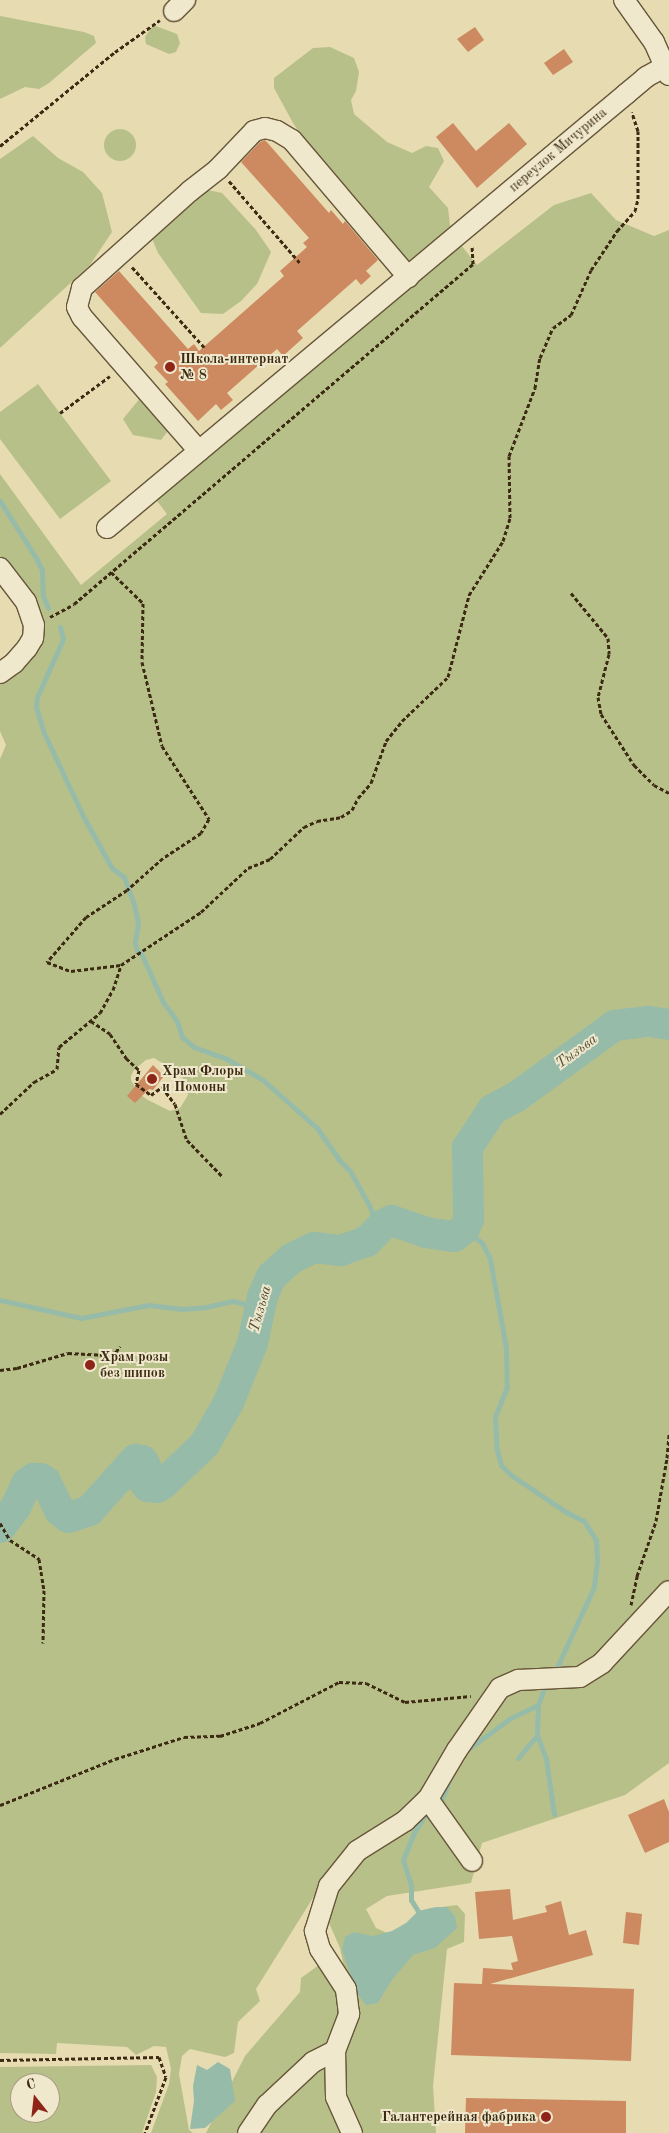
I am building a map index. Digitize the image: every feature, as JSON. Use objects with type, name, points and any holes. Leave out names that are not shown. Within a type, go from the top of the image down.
[{"type":"street","points":[[624,0],[654,42],[668,68]]},
{"type":"street","name":"переулок Мичурина","points":[[107,528],[626,94],[668,68]]},
{"type":"street","points":[[199,451],[82,317],[77,307],[82,288],[122,256],[190,192],[218,169],[254,131],[265,128],[277,131],[292,140],[408,276]]},
{"type":"street","points":[[0,568],[26,602],[34,625],[33,638],[27,648],[14,663],[0,673]]},
{"type":"street","points":[[352,2133],[336,2097],[335,2051],[349,2014],[346,1989],[320,1949],[315,1931],[329,1886],[357,1851],[405,1821],[428,1799],[457,1750],[500,1688],[518,1680],[580,1677],[602,1663],[648,1611],[669,1591]]},
{"type":"street","points":[[428,1799],[472,1861]]},
{"type":"street","points":[[248,2133],[267,2105],[313,2062],[335,2051]]},
{"type":"street","points":[[336,2133],[343,2114]]},
{"type":"path","points":[[0,146],[115,52],[179,5]]},
{"type":"path","points":[[111,572],[143,603],[142,662],[162,746],[209,819],[201,833],[163,858],[127,890],[86,917],[46,962],[71,971],[121,965],[201,912],[248,868],[270,859],[304,828],[317,821],[341,817],[352,810],[358,798],[368,789],[386,741],[402,721],[448,677],[469,595],[503,541],[510,518],[509,456],[535,388],[540,358],[553,328],[571,315],[591,270],[617,231],[635,211],[638,199],[638,131],[626,94]]},
{"type":"path","points":[[218,169],[300,263]]},
{"type":"path","points":[[34,625],[74,604],[473,264],[470,224]]},
{"type":"path","points":[[122,256],[204,347]]},
{"type":"path","points":[[60,413],[124,366]]},
{"type":"path","points":[[571,593],[608,638],[609,654],[598,697],[601,714],[634,765],[654,785],[669,793]]},
{"type":"path","points":[[0,1114],[34,1082],[57,1069],[59,1047],[100,1013],[114,990],[121,965]]},
{"type":"path","points":[[91,1021],[110,1034],[126,1058],[139,1070],[136,1084],[151,1095],[162,1087],[175,1104],[187,1140],[222,1176]]},
{"type":"path","points":[[0,1370],[17,1368],[68,1353],[108,1355],[116,1352],[120,1346]]},
{"type":"path","points":[[630,1610],[638,1576],[656,1521],[667,1458],[669,1433]]},
{"type":"path","points":[[0,1523],[10,1540],[39,1559],[44,1590],[43,1643]]},
{"type":"path","points":[[0,1805],[115,1759],[184,1737],[220,1736],[260,1722],[339,1682],[366,1683],[405,1702],[466,1698],[500,1688]]},
{"type":"path","points":[[0,2060],[159,2057],[166,2077],[145,2133]]},
{"type":"green space","points":[[0,16],[84,32],[94,36],[96,43],[49,83],[39,89],[25,87],[0,99]]},
{"type":"green space","points":[[153,25],[177,34],[180,43],[176,52],[169,54],[146,44],[145,37]]},
{"type":"green space","points":[[330,47],[354,58],[359,72],[356,91],[351,100],[354,114],[387,142],[412,153],[426,146],[438,148],[444,161],[429,187],[448,208],[450,225],[461,245],[477,265],[554,205],[591,193],[616,220],[654,236],[669,230],[669,1763],[625,1795],[482,1843],[471,1883],[387,1896],[366,1909],[376,1928],[396,1937],[427,1909],[457,1905],[465,1914],[464,1942],[447,1949],[433,2086],[436,2133],[206,2133],[245,2056],[300,1992],[301,1978],[319,1965],[353,2009],[340,1948],[316,1893],[256,1989],[260,2001],[238,2022],[234,2053],[225,2057],[190,2049],[182,2056],[179,2074],[189,2130],[193,2133],[151,2133],[169,2084],[171,2069],[166,2047],[154,2046],[136,2055],[127,2047],[57,2043],[56,2054],[0,2053],[0,759],[6,745],[0,731],[0,683],[32,657],[44,628],[33,605],[0,558],[0,474],[81,585],[167,514],[154,497],[413,274],[305,141],[274,88],[274,78],[313,48]],"holes":[[[154,1058],[179,1073],[185,1081],[188,1095],[180,1108],[170,1111],[138,1093],[131,1080],[134,1070],[146,1060]]]},
{"type":"green space","points":[[120,129],[131,134],[136,145],[131,156],[120,161],[109,156],[104,145],[109,134]]},
{"type":"green space","points":[[33,136],[58,158],[83,172],[102,193],[112,232],[90,265],[0,348],[0,159]]},
{"type":"green space","points":[[208,190],[222,193],[256,230],[271,252],[257,284],[241,301],[223,314],[201,313],[158,253],[151,236],[181,204]]},
{"type":"green space","points":[[38,384],[111,481],[60,519],[0,439],[0,412]]},
{"type":"green space","points":[[141,397],[171,427],[161,440],[133,435],[123,419]]},
{"type":"green space","points":[[151,2065],[157,2077],[156,2092],[142,2133],[0,2133],[0,2067]]},
{"type":"shaded area","points":[[436,1907],[447,1907],[455,1916],[457,1928],[435,1948],[413,1955],[392,1980],[378,2003],[366,2005],[357,1994],[342,1950],[345,1937],[354,1932],[373,1936],[392,1931],[406,1923],[418,1911]]},
{"type":"shaded area","points":[[218,2062],[230,2069],[235,2101],[205,2128],[190,2129],[194,2101],[193,2086],[197,2065],[207,2070]]},
{"type":"building","points":[[475,27],[484,40],[468,52],[457,39]]},
{"type":"building","points":[[564,49],[573,62],[553,75],[544,63]]},
{"type":"building","points":[[453,123],[476,151],[509,123],[527,144],[477,188],[436,137]]},
{"type":"building","points":[[265,140],[329,213],[331,210],[343,224],[345,221],[378,260],[366,271],[371,276],[361,285],[356,279],[297,331],[303,338],[283,356],[277,349],[227,393],[233,400],[221,410],[216,404],[198,421],[165,384],[168,382],[154,367],[158,363],[95,292],[119,271],[188,349],[194,344],[199,351],[284,276],[280,271],[307,247],[303,243],[309,238],[241,162],[260,142]]},
{"type":"building","points":[[153,1065],[164,1076],[153,1090],[149,1089],[135,1103],[127,1096]]},
{"type":"building","points":[[664,1799],[669,1812],[669,1842],[645,1853],[628,1815]]},
{"type":"building","points":[[510,1889],[513,1920],[547,1912],[545,1906],[561,1901],[569,1935],[586,1930],[593,1955],[490,1984],[634,1989],[631,2061],[451,2055],[454,1983],[482,1984],[483,1968],[513,1970],[511,1963],[518,1961],[512,1936],[479,1939],[475,1892]]},
{"type":"building","points":[[626,1912],[642,1914],[639,1945],[623,1943]]},
{"type":"building","name":"Галантерейная фабрика","points":[[466,2098],[626,2101],[626,2133],[465,2133]]},
{"type":"waterway","points":[[0,501],[42,570],[43,596],[48,608]]},
{"type":"waterway","points":[[60,627],[63,639],[37,697],[36,707],[44,733],[83,816],[112,868],[124,877],[134,904],[138,923],[135,943],[137,951],[141,953],[163,1002],[177,1021],[182,1037],[194,1047],[227,1059],[263,1080],[317,1128],[339,1160],[350,1171],[370,1207],[374,1219],[374,1233]]},
{"type":"waterway","name":"Тызьва","points":[[0,1527],[15,1507],[26,1483],[33,1478],[40,1478],[45,1481],[59,1510],[68,1517],[89,1510],[135,1459],[142,1460],[145,1466],[144,1482],[147,1486],[157,1487],[163,1483],[204,1444],[228,1402],[252,1343],[262,1296],[271,1276],[291,1258],[314,1247],[340,1250],[366,1241],[383,1224],[391,1220],[425,1232],[454,1236],[464,1228],[468,1219],[467,1147],[492,1109],[515,1097],[614,1025],[648,1021],[669,1024]]},
{"type":"waterway","points":[[464,1228],[482,1243],[490,1259],[506,1348],[507,1387],[495,1417],[497,1450],[501,1465],[511,1475],[566,1512],[584,1521],[596,1540],[597,1562],[594,1587],[558,1665]]},
{"type":"waterway","points":[[0,1300],[81,1318],[149,1305],[180,1309],[206,1307],[233,1301],[259,1308]]},
{"type":"waterway","points":[[545,1685],[538,1705],[537,1735],[546,1759],[554,1814]]},
{"type":"waterway","points":[[467,1750],[509,1719],[538,1705]]},
{"type":"waterway","points":[[518,1758],[537,1735]]},
{"type":"waterway","points":[[442,1799],[448,1783]]},
{"type":"waterway","points":[[418,1911],[411,1900],[411,1885],[403,1860],[415,1831],[424,1817]]},
{"type":"place","name":"Школа-интернат № 8","points":[[170,367]]},
{"type":"place","name":"Храм Флоры и Помоны","points":[[152,1079]]},
{"type":"place","name":"Храм розы без шипов","points":[[90,1365]]},
{"type":"place","name":"Галантерейная фабрика","points":[[546,2117]]}]
